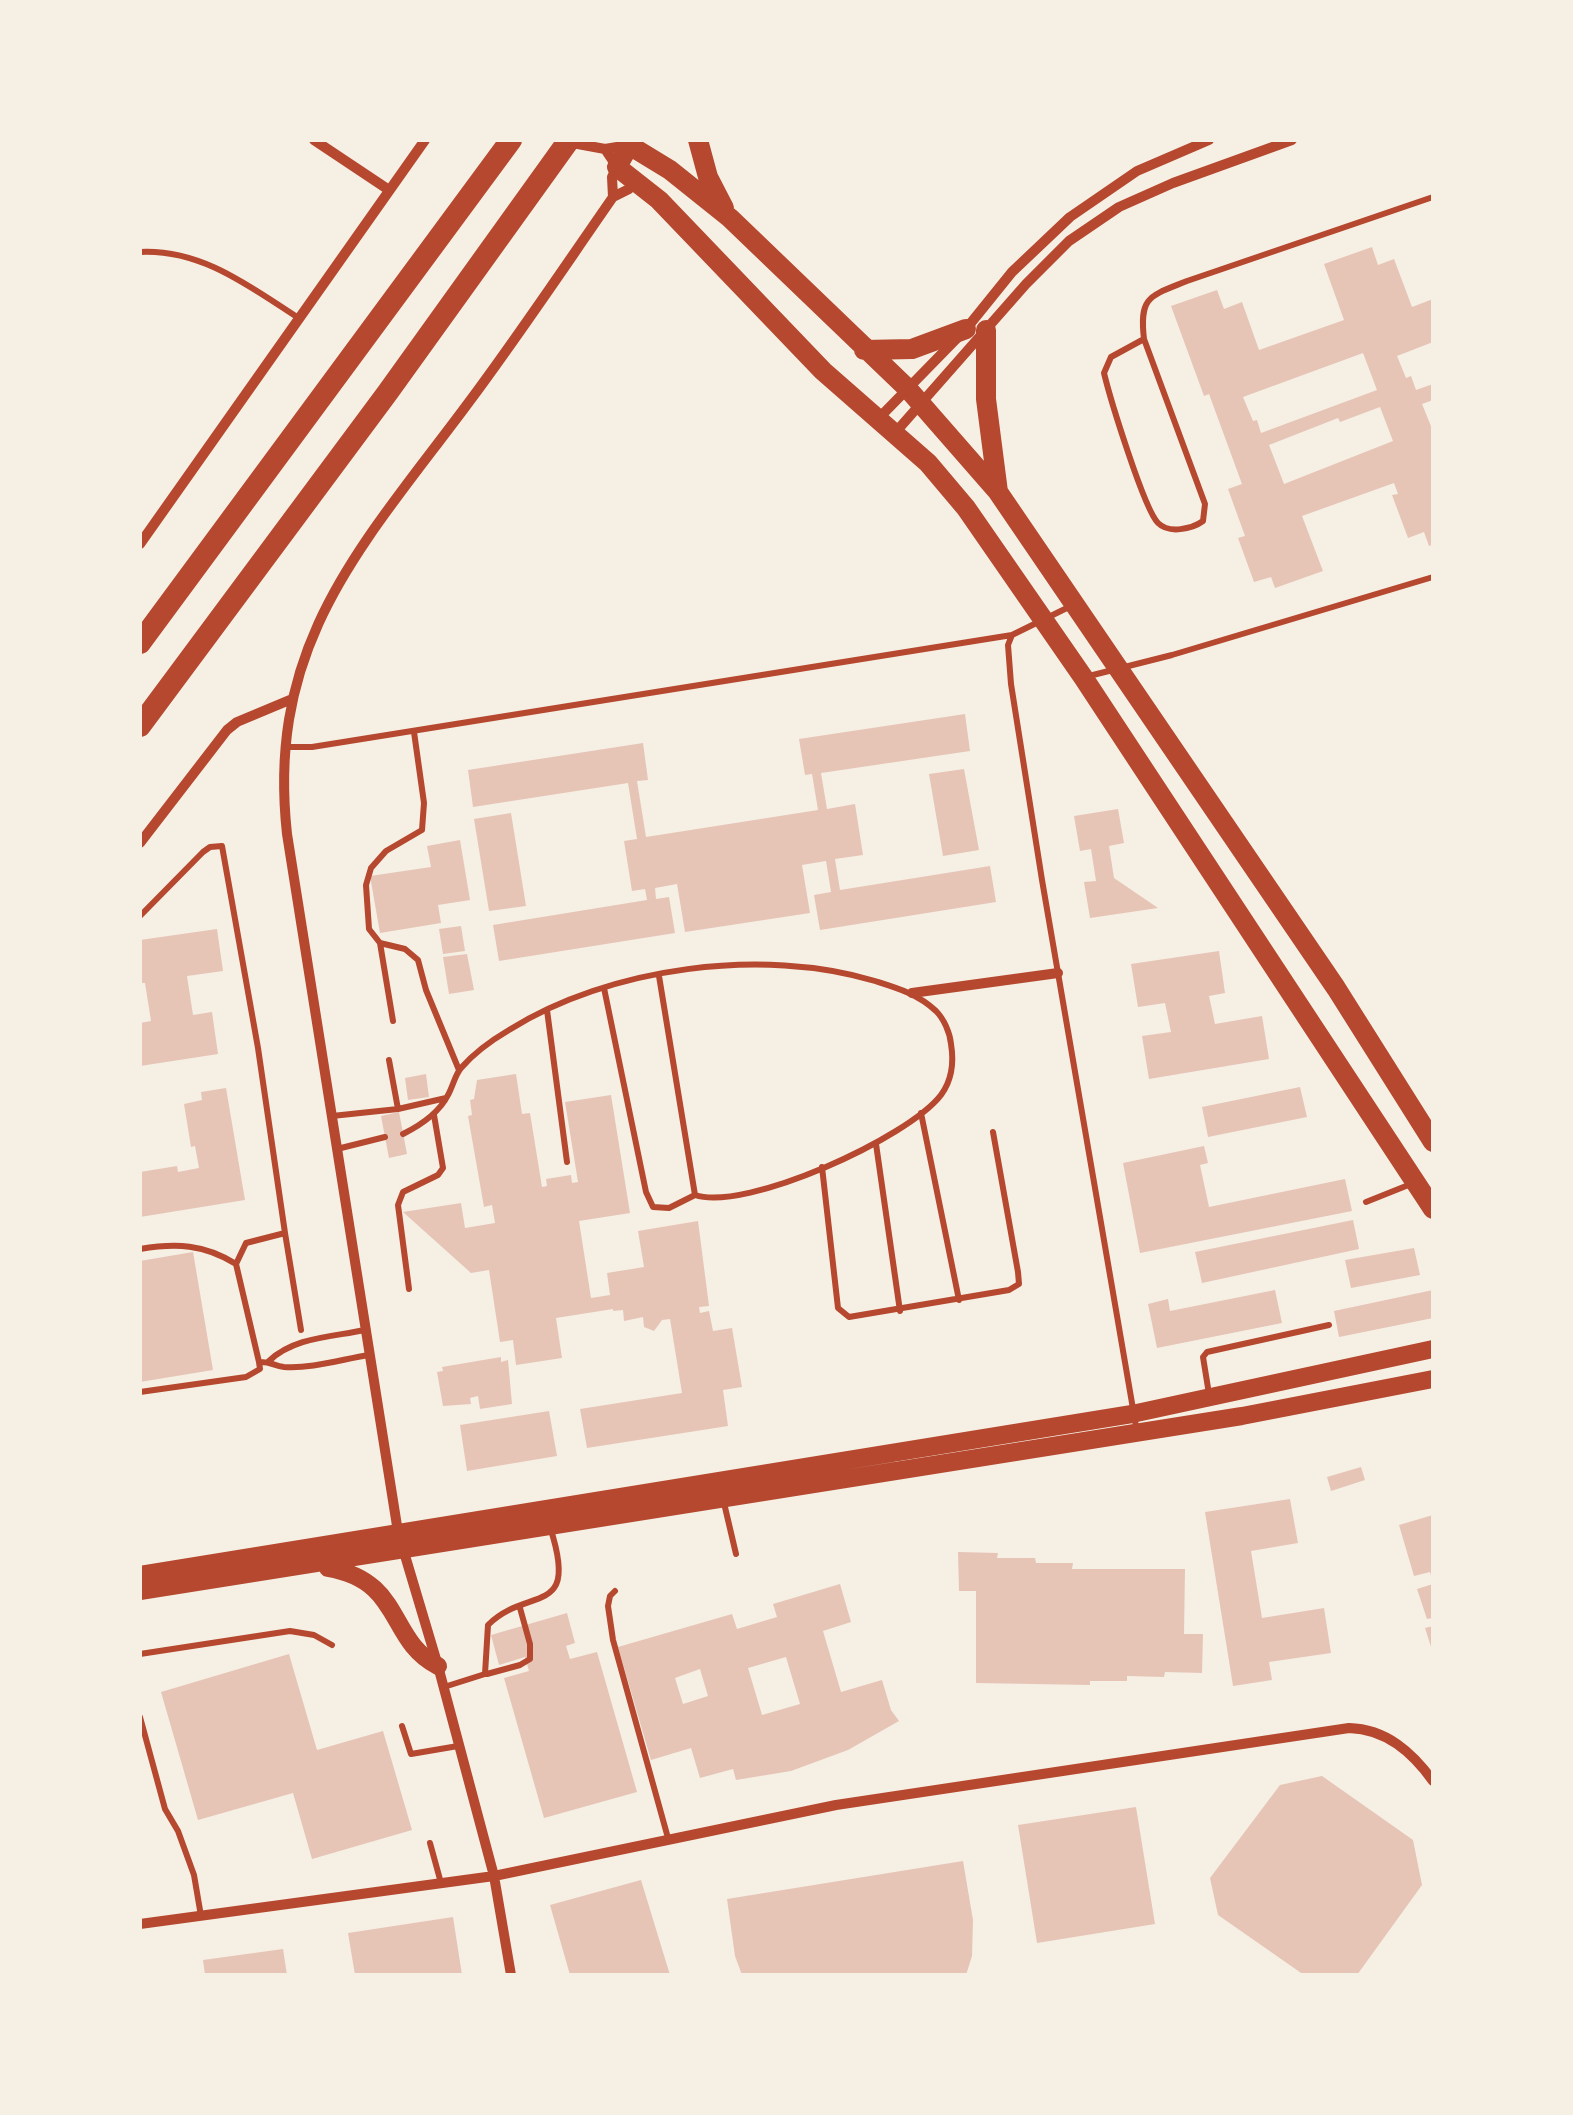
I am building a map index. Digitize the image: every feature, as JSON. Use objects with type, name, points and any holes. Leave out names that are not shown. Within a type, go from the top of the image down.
[{"type":"highway","points":[[140,643],[511,140]]},
{"type":"highway","points":[[140,726],[569,140]]},
{"type":"main road","points":[[698,140],[708,177],[730,218]]},
{"type":"main road","points":[[1430,1135],[1336,988],[998,492],[914,396],[730,218],[641,145],[613,160],[659,200],[824,371],[928,463],[966,508],[1083,677],[1433,1209]]},
{"type":"main road","points":[[864,350],[912,348],[976,330],[998,492]]},
{"type":"main road","points":[[721,1491],[1132,1414],[1433,1349]]},
{"type":"main road","points":[[140,1590],[403,1552],[547,1519],[721,1491],[1138,1433],[1290,1408],[1433,1378]]},
{"type":"main road","points":[[140,1575],[398,1532],[547,1519]]},
{"type":"main road","points":[[305,1566],[362,1577],[381,1593],[425,1658],[438,1666]]},
{"type":"street","points":[[314,140],[388,190]]},
{"type":"street","points":[[140,544],[146,528],[301,319],[426,140]]},
{"type":"street","points":[[511,1975],[494,1876],[398,1532],[287,834],[282,794],[283,747],[302,662],[330,595],[509,349],[612,197],[629,189],[613,160],[556,140]]},
{"type":"street","points":[[886,427],[976,330],[1012,272],[1070,217],[1137,171],[1209,140]]},
{"type":"street","points":[[886,427],[976,330],[1069,241],[1119,207],[1292,140]]},
{"type":"street","points":[[612,197],[613,160]]},
{"type":"street","points":[[1012,272],[1026,284]]},
{"type":"street","points":[[140,843],[227,730],[292,699]]},
{"type":"street","points":[[912,993],[1058,972]]},
{"type":"street","points":[[140,1924],[494,1876],[836,1804],[1349,1728],[1366,1728],[1386,1737],[1410,1753],[1433,1781]]},
{"type":"lane","points":[[1144,339],[1111,357],[1104,373],[1147,502],[1158,523],[1186,528],[1203,521],[1204,504],[1144,339],[1144,305],[1159,292],[1433,197]]},
{"type":"lane","points":[[140,252],[191,258],[219,268],[301,319]]},
{"type":"lane","points":[[1083,677],[1172,655],[1433,577]]},
{"type":"lane","points":[[283,747],[312,747],[414,732],[1012,634],[1074,605]]},
{"type":"lane","points":[[1012,634],[1008,645],[1011,684],[1138,1433]]},
{"type":"lane","points":[[393,1021],[380,943],[369,929],[366,884],[371,868],[386,851],[422,830],[425,818],[414,732]]},
{"type":"lane","points":[[140,916],[203,852],[222,846],[301,1330]]},
{"type":"lane","points":[[380,943],[405,949],[418,960],[459,1070]]},
{"type":"lane","points":[[403,1134],[434,1114],[448,1097],[459,1070],[510,1029],[604,988],[702,966],[764,962],[812,966],[912,993],[938,1012],[950,1034],[950,1076],[941,1094],[921,1113],[876,1144],[822,1167],[719,1200],[695,1195],[669,1208],[653,1207],[646,1192],[604,988]]},
{"type":"lane","points":[[659,976],[695,1195]]},
{"type":"lane","points":[[547,1010],[567,1162]]},
{"type":"lane","points":[[389,1060],[398,1109]]},
{"type":"lane","points":[[332,1116],[398,1109],[448,1097]]},
{"type":"lane","points":[[921,1113],[959,1300]]},
{"type":"lane","points":[[410,1289],[398,1205],[402,1192],[438,1175],[443,1168],[434,1114]]},
{"type":"lane","points":[[822,1167],[838,1308],[849,1317],[1009,1290],[1018,1284],[993,1132]]},
{"type":"lane","points":[[338,1149],[385,1137]]},
{"type":"lane","points":[[876,1144],[900,1311]]},
{"type":"lane","points":[[1366,1202],[1415,1182]]},
{"type":"lane","points":[[264,1362],[236,1264],[246,1243],[285,1233]]},
{"type":"lane","points":[[140,1250],[177,1244],[195,1246],[236,1264]]},
{"type":"lane","points":[[1209,1396],[1203,1356],[1207,1352],[1329,1324]]},
{"type":"lane","points":[[140,1392],[246,1377],[256,1374],[264,1362],[296,1344],[366,1330]]},
{"type":"lane","points":[[264,1362],[280,1367],[299,1366],[370,1355]]},
{"type":"lane","points":[[721,1491],[736,1554]]},
{"type":"lane","points":[[486,1674],[488,1625],[497,1617],[543,1598],[554,1586],[560,1564],[547,1519]]},
{"type":"lane","points":[[615,1591],[608,1606],[613,1640],[668,1838]]},
{"type":"lane","points":[[444,1687],[530,1659],[520,1608]]},
{"type":"lane","points":[[140,1654],[290,1631],[314,1635],[332,1645]]},
{"type":"lane","points":[[140,1718],[165,1809],[178,1831],[194,1875],[201,1917]]},
{"type":"lane","points":[[402,1726],[411,1754],[460,1746]]},
{"type":"lane","points":[[430,1842],[441,1884]]},
{"type":"building","points":[[1372,247],[1378,265],[1394,259],[1412,307],[1433,299],[1433,342],[1397,356],[1416,390],[1433,384],[1433,400],[1422,404],[1433,431],[1433,544],[1429,546],[1424,532],[1408,538],[1392,495],[1398,494],[1394,483],[1302,516],[1323,571],[1275,588],[1271,577],[1254,582],[1238,538],[1245,536],[1228,489],[1242,484],[1171,306],[1217,290],[1224,309],[1242,302],[1259,350],[1344,320],[1324,264]],"holes":[[[1363,353],[1377,390],[1261,433],[1243,397]],[[1380,407],[1393,441],[1284,484],[1269,445],[1338,418],[1340,422]]]},
{"type":"building","points":[[965,714],[970,751],[821,773],[827,809],[855,804],[863,855],[835,859],[840,890],[990,866],[996,902],[820,930],[814,895],[831,892],[826,861],[802,865],[810,913],[685,932],[677,884],[655,888],[656,899],[669,897],[675,933],[499,961],[493,925],[647,900],[645,889],[632,891],[624,841],[637,839],[628,783],[473,807],[468,770],[643,743],[648,780],[637,781],[646,837],[818,810],[812,774],[805,775],[799,739]]},
{"type":"building","points":[[964,769],[979,850],[943,856],[929,774]]},
{"type":"building","points":[[1118,809],[1124,843],[1109,846],[1114,878],[1158,908],[1090,918],[1084,882],[1096,881],[1091,849],[1080,851],[1074,816]]},
{"type":"building","points":[[511,813],[526,906],[489,911],[474,819]]},
{"type":"building","points":[[460,840],[470,900],[438,905],[441,923],[380,933],[370,876],[431,867],[427,846]]},
{"type":"building","points":[[461,926],[465,951],[443,954],[439,929]]},
{"type":"building","points":[[217,929],[223,971],[187,976],[193,1015],[212,1012],[218,1054],[140,1066],[140,1023],[151,1021],[145,983],[140,983],[140,940]]},
{"type":"building","points":[[1219,951],[1225,993],[1209,996],[1215,1024],[1262,1016],[1269,1059],[1149,1079],[1142,1036],[1171,1032],[1165,1003],[1138,1007],[1131,964]]},
{"type":"building","points":[[467,954],[474,990],[449,994],[443,957]]},
{"type":"building","points":[[426,1074],[429,1097],[408,1100],[405,1078]]},
{"type":"building","points":[[516,1074],[522,1114],[530,1113],[542,1187],[547,1186],[546,1179],[571,1175],[572,1183],[578,1182],[565,1102],[611,1095],[630,1213],[579,1221],[591,1298],[610,1295],[607,1273],[644,1267],[638,1231],[698,1221],[709,1306],[699,1307],[700,1313],[709,1311],[713,1331],[732,1328],[742,1387],[723,1390],[728,1426],[587,1448],[580,1409],[682,1393],[670,1319],[662,1320],[654,1331],[644,1327],[643,1317],[624,1321],[623,1310],[556,1318],[562,1358],[516,1365],[513,1340],[500,1342],[489,1270],[471,1273],[403,1212],[461,1203],[465,1228],[495,1223],[492,1205],[484,1207],[468,1116],[472,1115],[470,1100],[474,1099],[477,1080]]},
{"type":"building","points":[[1300,1087],[1307,1117],[1208,1137],[1202,1107]]},
{"type":"building","points":[[226,1088],[245,1200],[140,1217],[140,1172],[177,1166],[178,1172],[199,1168],[184,1104],[202,1100],[201,1092]]},
{"type":"building","points":[[399,1112],[407,1154],[389,1158],[381,1116]]},
{"type":"building","points":[[1204,1146],[1208,1163],[1200,1165],[1209,1207],[1345,1179],[1352,1211],[1140,1253],[1123,1163]]},
{"type":"building","points":[[1353,1220],[1359,1249],[1202,1283],[1195,1252]]},
{"type":"building","points":[[1414,1248],[1420,1275],[1351,1288],[1345,1260]]},
{"type":"building","points":[[193,1252],[213,1370],[140,1382],[140,1261]]},
{"type":"building","points":[[1275,1290],[1282,1323],[1157,1348],[1148,1304],[1168,1299],[1170,1311]]},
{"type":"building","points":[[1433,1290],[1433,1318],[1339,1337],[1334,1311]]},
{"type":"building","points":[[501,1357],[501,1362],[508,1360],[512,1404],[480,1409],[478,1396],[470,1398],[471,1404],[443,1406],[437,1372],[443,1371],[442,1367]]},
{"type":"building","points":[[549,1411],[557,1456],[467,1471],[460,1425]]},
{"type":"building","points":[[1361,1467],[1365,1480],[1331,1491],[1327,1477]]},
{"type":"building","points":[[1290,1499],[1298,1543],[1251,1551],[1262,1618],[1324,1608],[1331,1653],[1269,1662],[1272,1680],[1233,1686],[1205,1512]]},
{"type":"building","points":[[1433,1515],[1432,1579],[1430,1572],[1414,1576],[1399,1525]]},
{"type":"building","points":[[958,1552],[1035,1558],[1036,1563],[1073,1563],[1072,1569],[1185,1569],[1184,1634],[1203,1634],[1202,1673],[1127,1676],[1127,1681],[1090,1681],[1090,1685],[976,1683],[976,1591],[959,1591]]},
{"type":"building","points":[[840,1584],[851,1622],[823,1631],[841,1692],[882,1680],[891,1710],[899,1721],[848,1750],[791,1771],[736,1780],[733,1769],[700,1778],[691,1748],[651,1760],[618,1647],[732,1614],[737,1629],[777,1617],[773,1604]],"holes":[[[786,1657],[800,1704],[762,1715],[748,1668]],[[700,1669],[708,1696],[683,1704],[675,1678]]]},
{"type":"building","points":[[1433,1584],[1433,1618],[1427,1619],[1417,1589]]},
{"type":"building","points":[[567,1613],[575,1643],[566,1646],[570,1659],[597,1652],[637,1792],[544,1818],[504,1678],[529,1671],[525,1657],[499,1665],[491,1635]]},
{"type":"building","points":[[1433,1626],[1433,1650],[1432,1650],[1425,1628]]},
{"type":"building","points":[[289,1654],[317,1750],[383,1731],[412,1830],[312,1859],[293,1793],[198,1820],[161,1692]]},
{"type":"building","points":[[1322,1776],[1413,1840],[1422,1885],[1357,1975],[1304,1975],[1218,1915],[1210,1878],[1280,1785]]},
{"type":"building","points":[[1136,1807],[1155,1924],[1037,1943],[1018,1825]]},
{"type":"building","points":[[963,1861],[973,1920],[972,1956],[966,1975],[742,1975],[735,1956],[727,1899]]},
{"type":"building","points":[[641,1880],[670,1975],[570,1975],[550,1905]]},
{"type":"building","points":[[453,1917],[462,1975],[355,1975],[348,1933]]},
{"type":"building","points":[[283,1949],[287,1975],[205,1975],[203,1960]]}]
